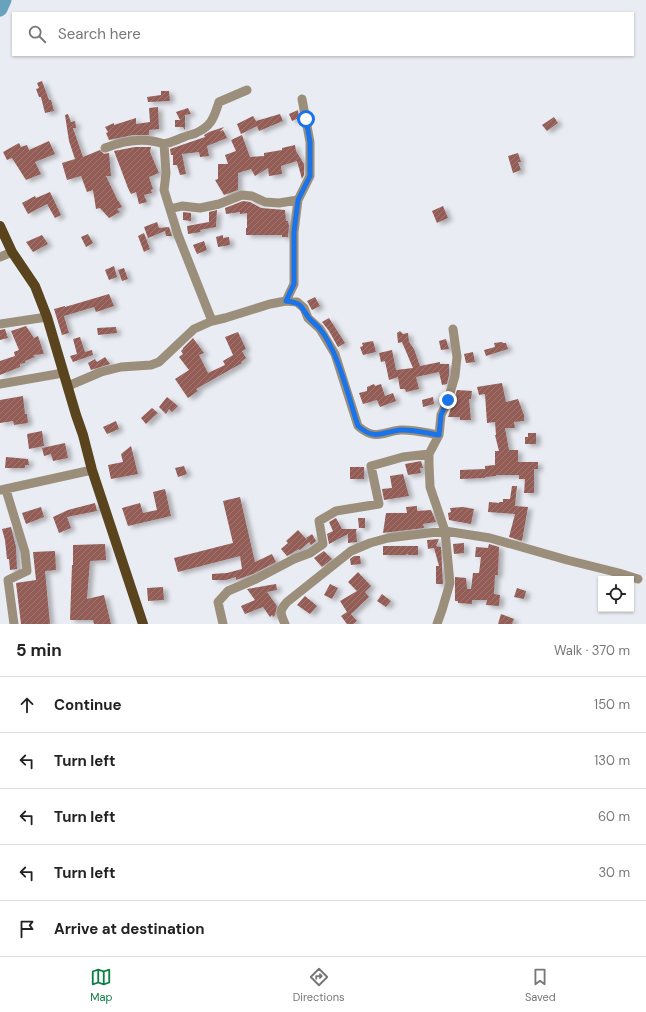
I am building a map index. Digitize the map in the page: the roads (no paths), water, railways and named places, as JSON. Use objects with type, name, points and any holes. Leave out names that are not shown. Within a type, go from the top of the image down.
[{"type":"main road","points":[[0,226],[12,252],[35,286],[47,317],[83,435],[92,470],[143,624]]},
{"type":"street","points":[[105,148],[119,142],[140,141],[164,144],[195,134],[208,127],[214,117],[219,102],[247,90]]},
{"type":"street","points":[[286,301],[294,284],[294,232],[298,200],[310,176],[310,142],[302,99]]},
{"type":"street","points":[[164,144],[166,173],[164,190],[178,235],[212,321]]},
{"type":"street","points":[[170,209],[182,206],[200,208],[219,204],[242,195],[252,196],[265,202],[279,203],[298,200]]},
{"type":"street","points":[[0,257],[12,252]]},
{"type":"street","points":[[68,386],[101,372],[121,367],[139,367],[159,362],[194,329],[212,321],[270,304],[286,301],[297,302],[304,308],[308,318],[320,329],[335,354],[358,426],[366,433],[383,435],[399,430],[412,430],[439,435]]},
{"type":"street","points":[[0,324],[47,317]]},
{"type":"street","points":[[436,624],[450,583],[445,531],[430,487],[428,464],[429,454],[439,435],[441,415],[448,400],[455,376],[457,350],[453,329]]},
{"type":"street","points":[[0,384],[63,373]]},
{"type":"street","points":[[223,624],[218,602],[228,591],[256,579],[294,559],[310,554],[323,544],[319,521],[336,511],[379,504],[371,466],[403,458],[429,454]]},
{"type":"street","points":[[14,624],[8,580],[27,571],[25,552],[3,490],[92,470]]},
{"type":"street","points":[[285,624],[281,609],[287,602],[351,551],[370,543],[388,538],[445,531],[490,538],[638,579]]},
{"type":"waterway","points":[[0,9],[4,0]]}]
